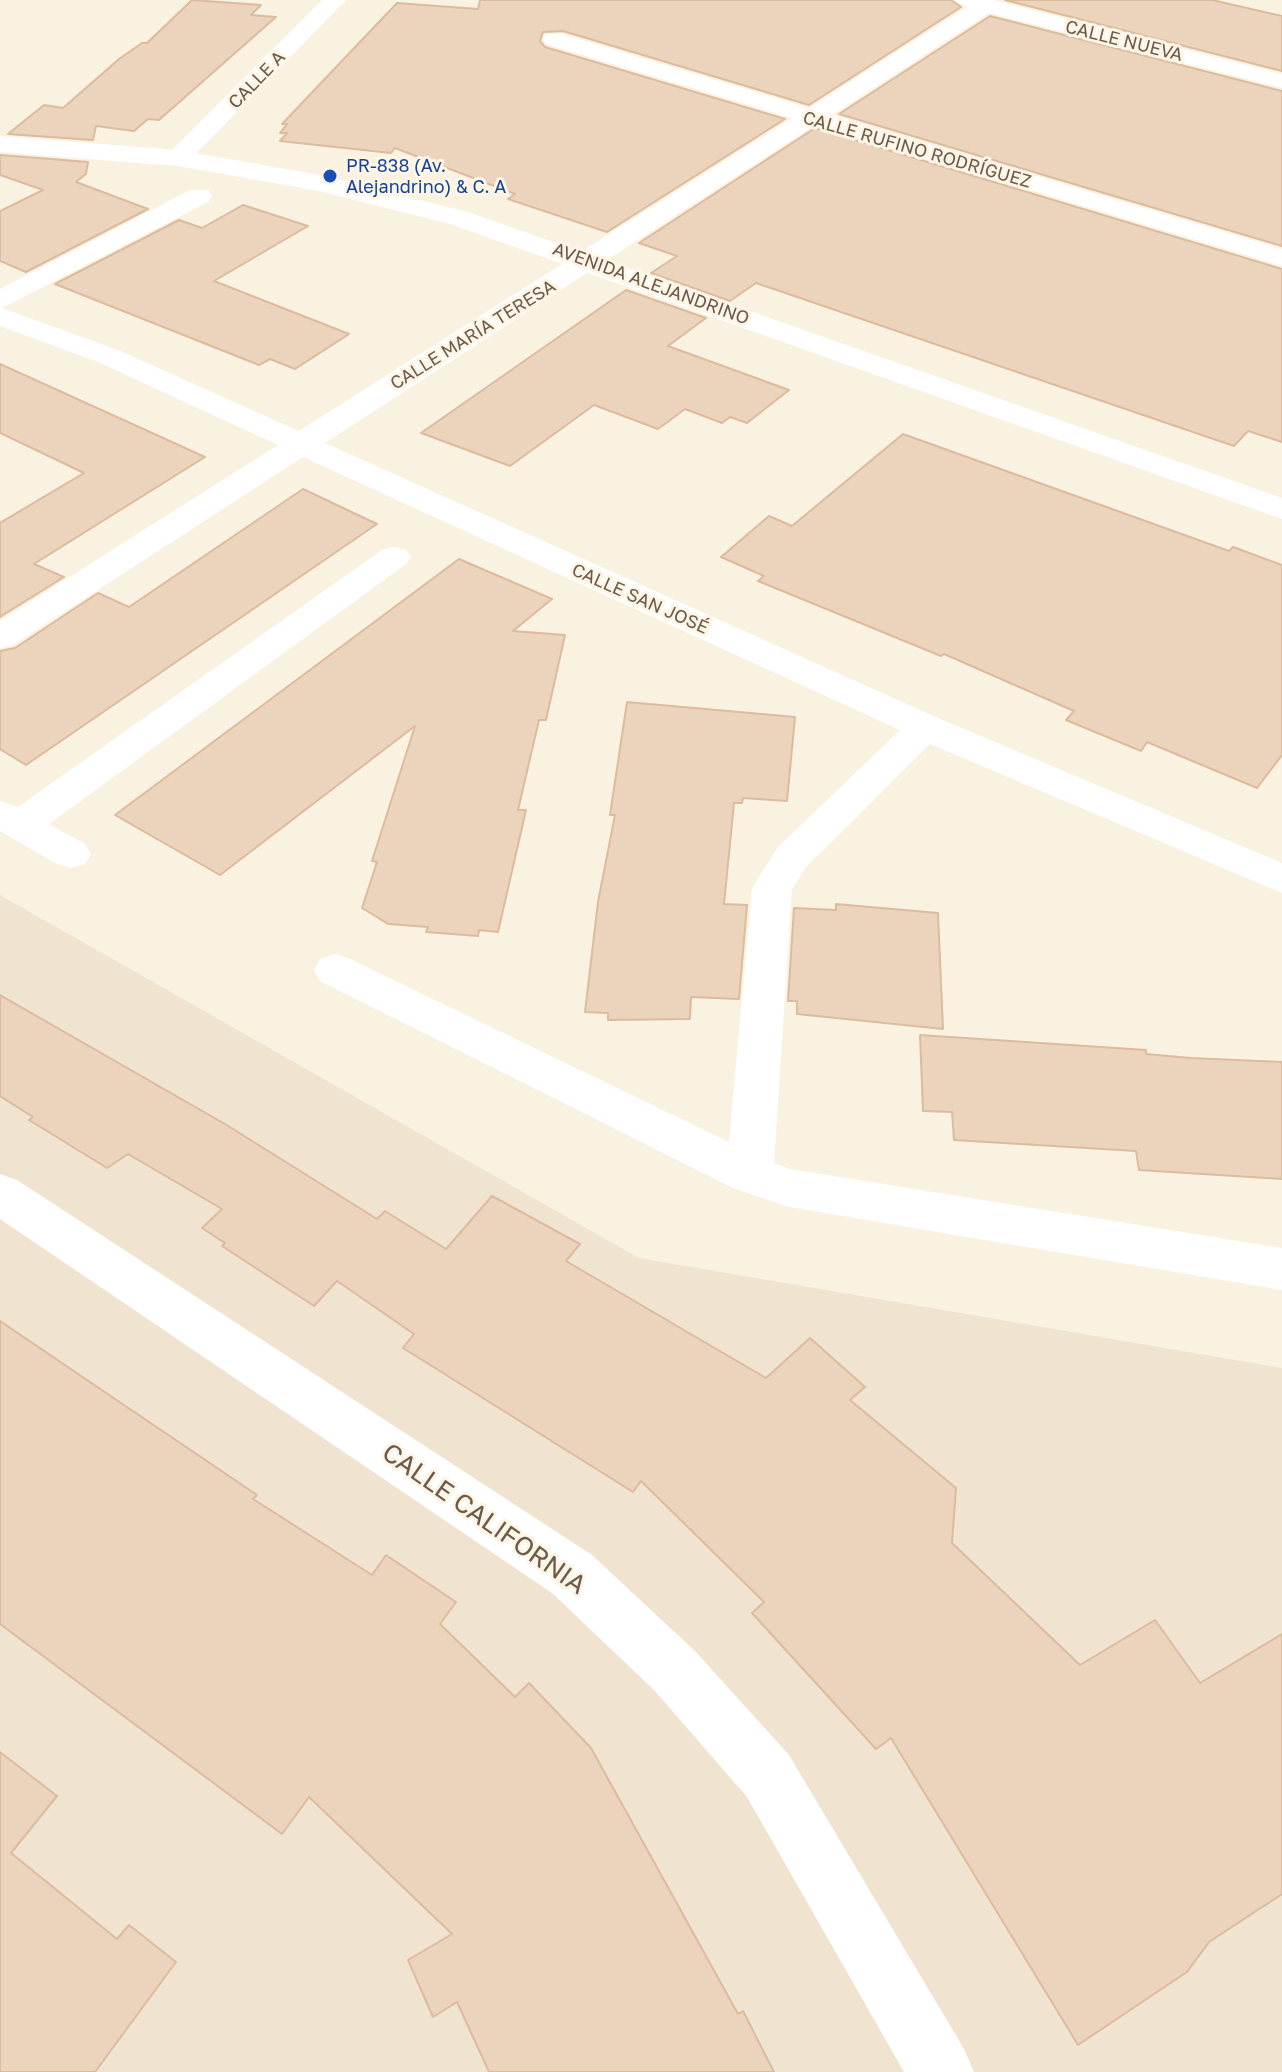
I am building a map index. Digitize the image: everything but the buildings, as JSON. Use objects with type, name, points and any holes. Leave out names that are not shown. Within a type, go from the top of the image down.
[{"type":"street","name":"CALLE A","points":[[178,158],[335,0]]},
{"type":"street","name":"CALLE NUEVA","points":[[976,3],[1282,81]]},
{"type":"street","name":"CALLE MARÍA TERESA","points":[[0,637],[590,262],[810,119],[976,3]]},
{"type":"street","name":"CALLE RUFINO RODRÍGUEZ","points":[[554,39],[810,119],[1282,258]]},
{"type":"street","name":"AVENIDA ALEJANDRINO","points":[[0,144],[35,144],[178,158],[320,183],[394,200],[590,262],[1282,509]]},
{"type":"street","points":[[0,300],[199,196]]},
{"type":"street","name":"CALLE SAN JOSÉ","points":[[0,316],[108,356],[298,445],[925,727],[1282,879]]},
{"type":"street","points":[[71,854],[10,820],[394,557]]},
{"type":"street","points":[[750,1174],[772,888],[792,857],[925,727]]},
{"type":"street","points":[[335,970],[750,1174],[789,1188],[1282,1269]]},
{"type":"street","name":"CALLE CALIFORNIA","points":[[0,1194],[572,1574],[675,1671],[768,1776],[941,2072]]},
{"type":"shaded area","points":[[0,895],[639,1258],[1282,1368],[1282,2072],[0,2072]]},
{"type":"place","name":"PR-838 (Av. Alejandrino) & C. A","points":[[330,176]]}]
